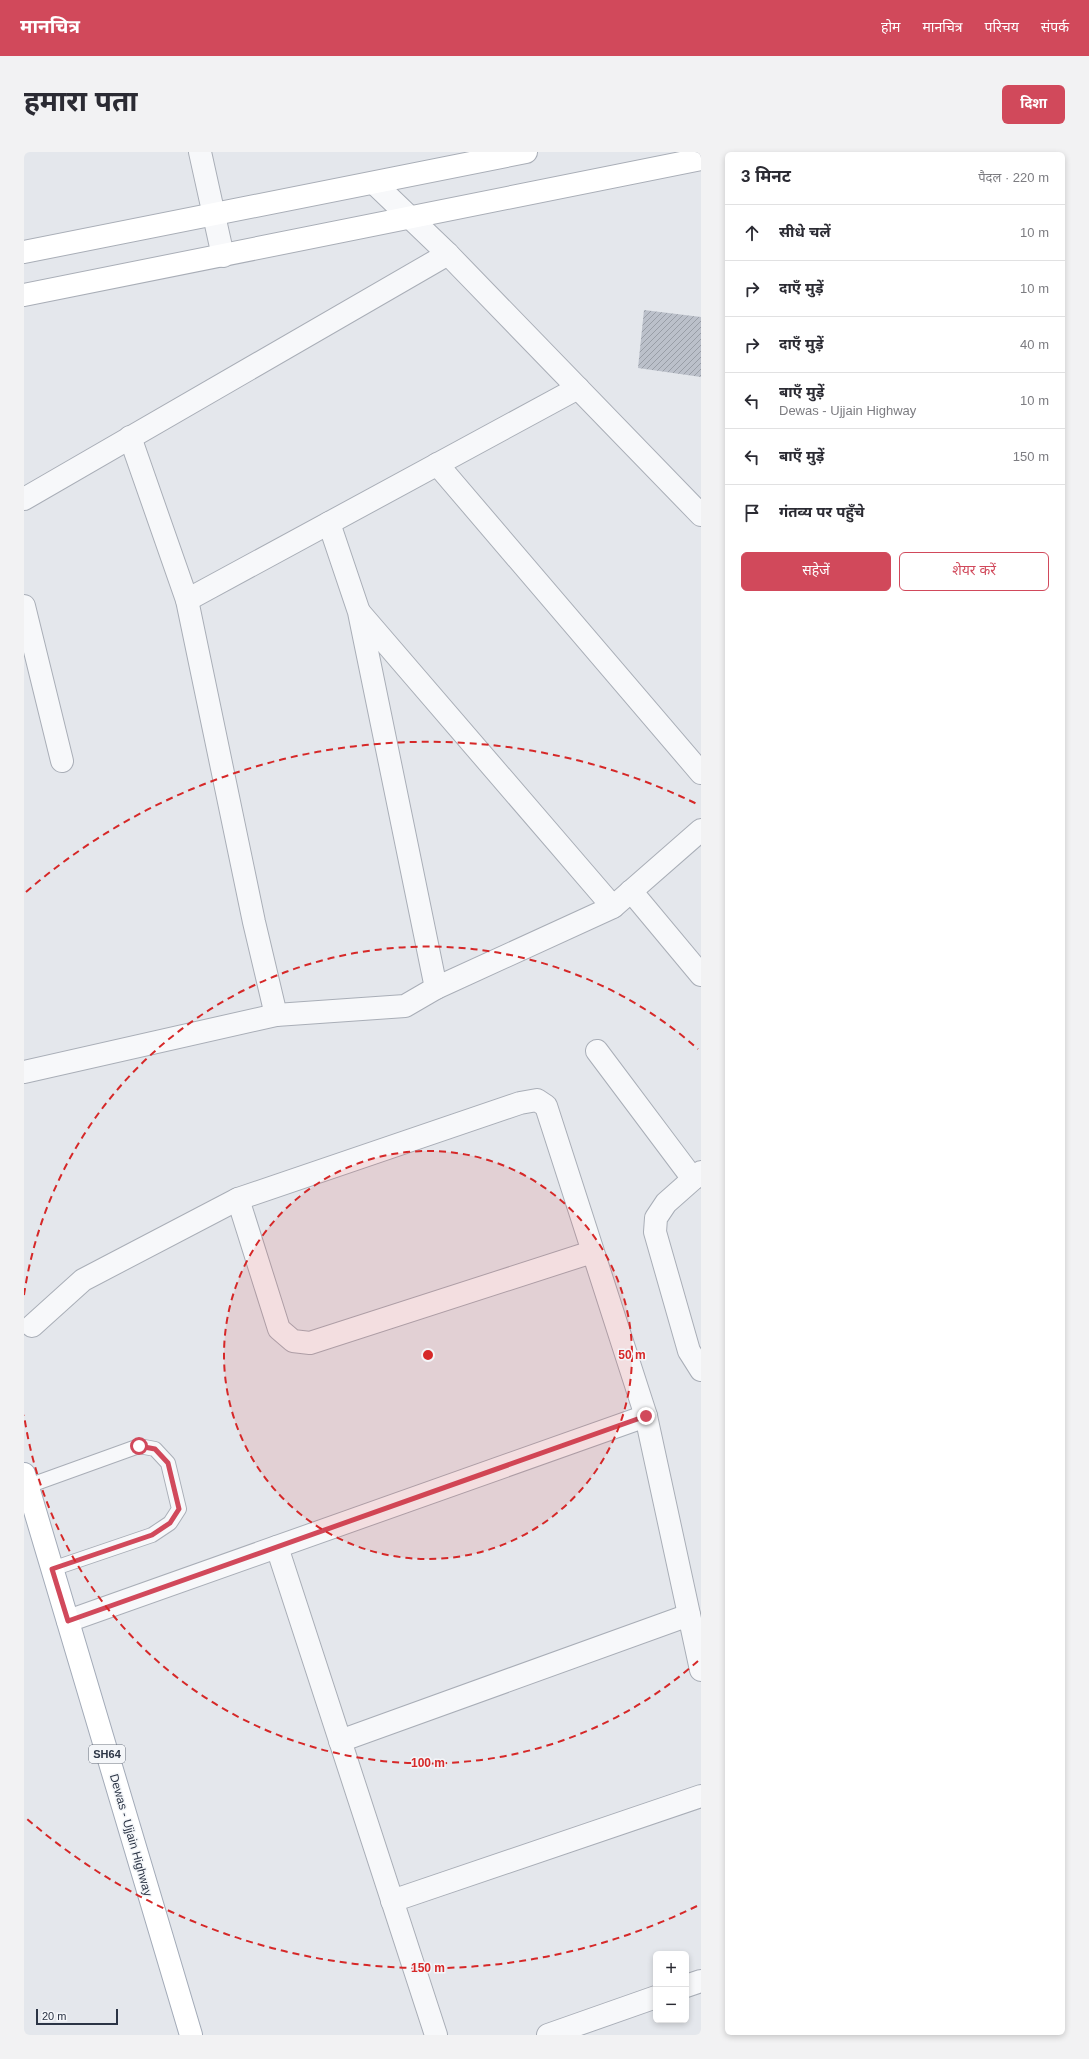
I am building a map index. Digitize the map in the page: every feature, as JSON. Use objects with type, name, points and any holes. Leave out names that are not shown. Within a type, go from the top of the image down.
[{"type":"street","points":[[200,152],[223,256]]},
{"type":"street","points":[[24,252],[526,152]]},
{"type":"street","points":[[24,295],[701,159]]},
{"type":"street","points":[[374,183],[448,254],[701,515]]},
{"type":"street","points":[[24,499],[448,254]]},
{"type":"street","points":[[187,600],[578,388]]},
{"type":"street","points":[[130,438],[187,600],[254,922],[276,1015]]},
{"type":"street","points":[[437,464],[701,773]]},
{"type":"street","points":[[329,523],[359,612],[436,988]]},
{"type":"street","points":[[24,606],[62,761]]},
{"type":"street","points":[[359,612],[613,907]]},
{"type":"street","points":[[24,1072],[276,1015],[405,1006],[436,988],[613,907],[701,830]]},
{"type":"street","points":[[631,891],[701,975]]},
{"type":"street","points":[[597,1051],[697,1176],[666,1203],[656,1218],[655,1232],[695,1346],[701,1370]]},
{"type":"street","points":[[32,1326],[83,1280],[238,1199],[520,1103],[537,1100],[546,1106],[646,1416],[701,1670]]},
{"type":"street","points":[[238,1199],[280,1329],[293,1341],[310,1343],[592,1252]]},
{"type":"street","points":[[68,1621],[646,1416]]},
{"type":"street","name":"Dewas - Ujjain Highway","points":[[26,1480],[191,2035]]},
{"type":"street","points":[[277,1548],[436,2035]]},
{"type":"street","points":[[340,1741],[689,1615]]},
{"type":"street","points":[[392,1901],[701,1796]]},
{"type":"street","points":[[689,1985],[701,1981]]},
{"type":"street","points":[[548,2035],[653,1998]]},
{"type":"lane","points":[[26,1480],[139,1446],[155,1449],[168,1463],[179,1509],[170,1523],[152,1535],[52,1569]]},
{"type":"building","points":[[644,310],[701,317],[701,377],[638,368]]},
{"type":"route","points":[[139,1446],[155,1449],[168,1463],[179,1509],[170,1523],[152,1535],[52,1569],[68,1621],[646,1416]]}]
